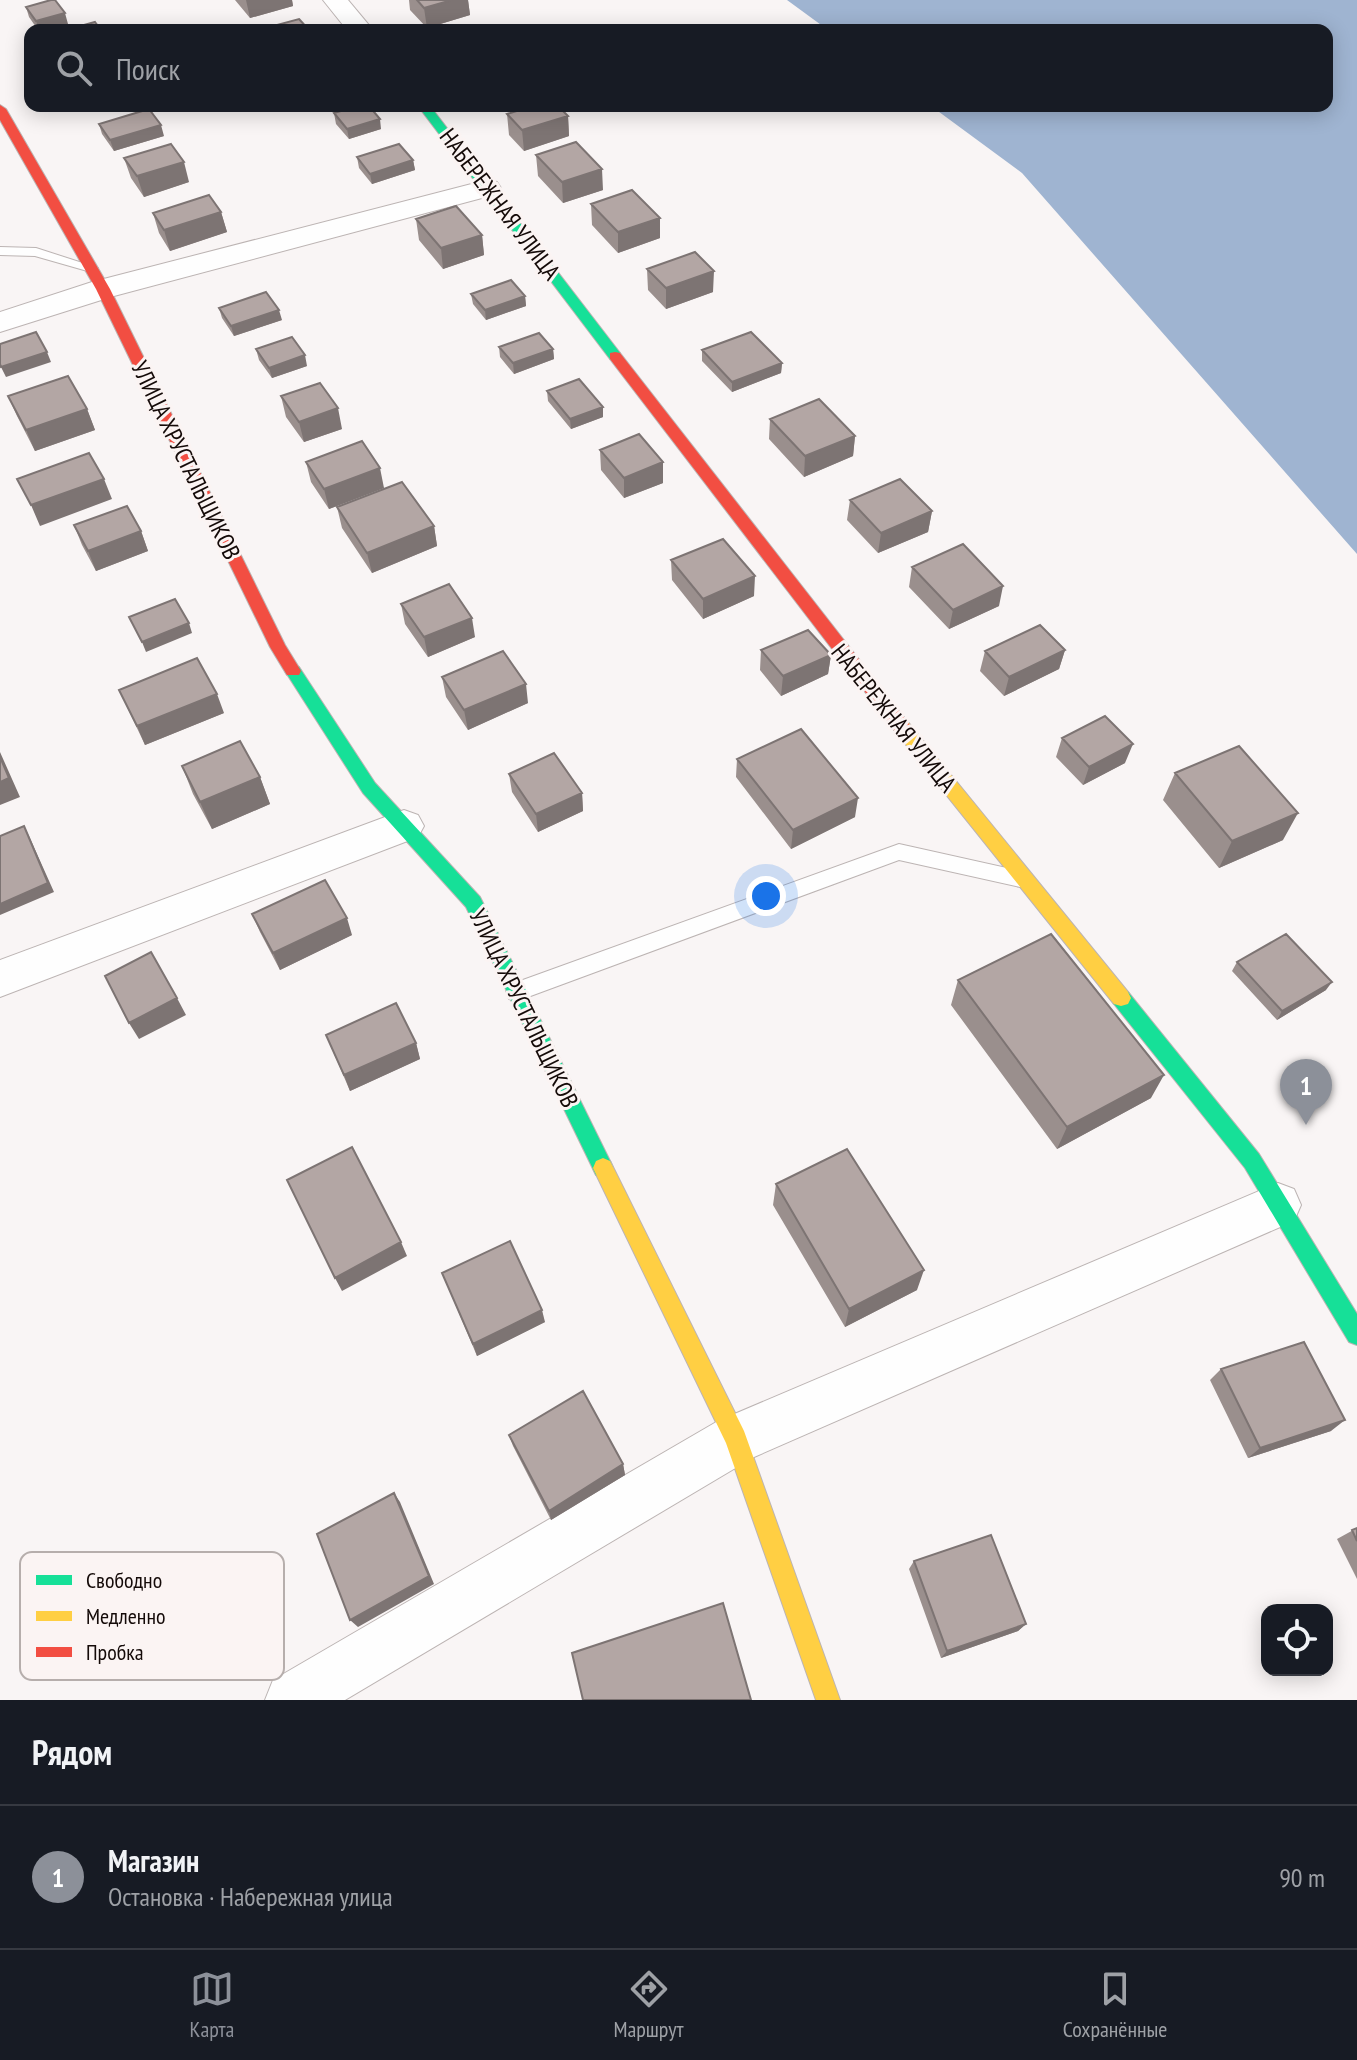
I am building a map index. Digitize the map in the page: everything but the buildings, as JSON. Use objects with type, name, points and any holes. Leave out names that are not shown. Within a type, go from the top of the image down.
[{"type":"street","points":[[335,0],[355,24]]},
{"type":"street","name":"УЛИЦА ХРУСТАЛЬЩИКОВ","points":[[0,109],[97,279],[278,647],[369,788],[473,902],[736,1439],[828,1700]]},
{"type":"street","name":"НАБЕРЕЖНАЯ УЛИЦА","points":[[429,112],[823,629],[1252,1161],[1357,1334]]},
{"type":"street","points":[[0,322],[97,279],[487,188]]},
{"type":"street","points":[[0,979],[404,826]]},
{"type":"street","points":[[293,1700],[736,1439],[1278,1205]]},
{"type":"lane","points":[[0,251],[36,252],[97,279]]},
{"type":"lane","points":[[517,992],[899,852],[1024,880]]},
{"type":"water","points":[[787,0],[1357,0],[1357,554],[1022,173],[939,112],[1333,112],[1333,24],[820,24]]},
{"type":"traffic: fast","points":[[429,112],[615,356]]},
{"type":"traffic: fast","points":[[293,671],[369,788],[473,902],[603,1168]]},
{"type":"traffic: fast","points":[[1121,998],[1252,1161],[1357,1334]]},
{"type":"traffic: slow","points":[[901,726],[1121,998]]},
{"type":"traffic: slow","points":[[603,1168],[736,1439],[828,1700]]},
{"type":"traffic: jam","points":[[0,109],[103,289],[278,647],[293,671]]},
{"type":"traffic: jam","points":[[615,356],[901,726]]},
{"type":"place","name":"Магазин","points":[[1306,1125]]}]
